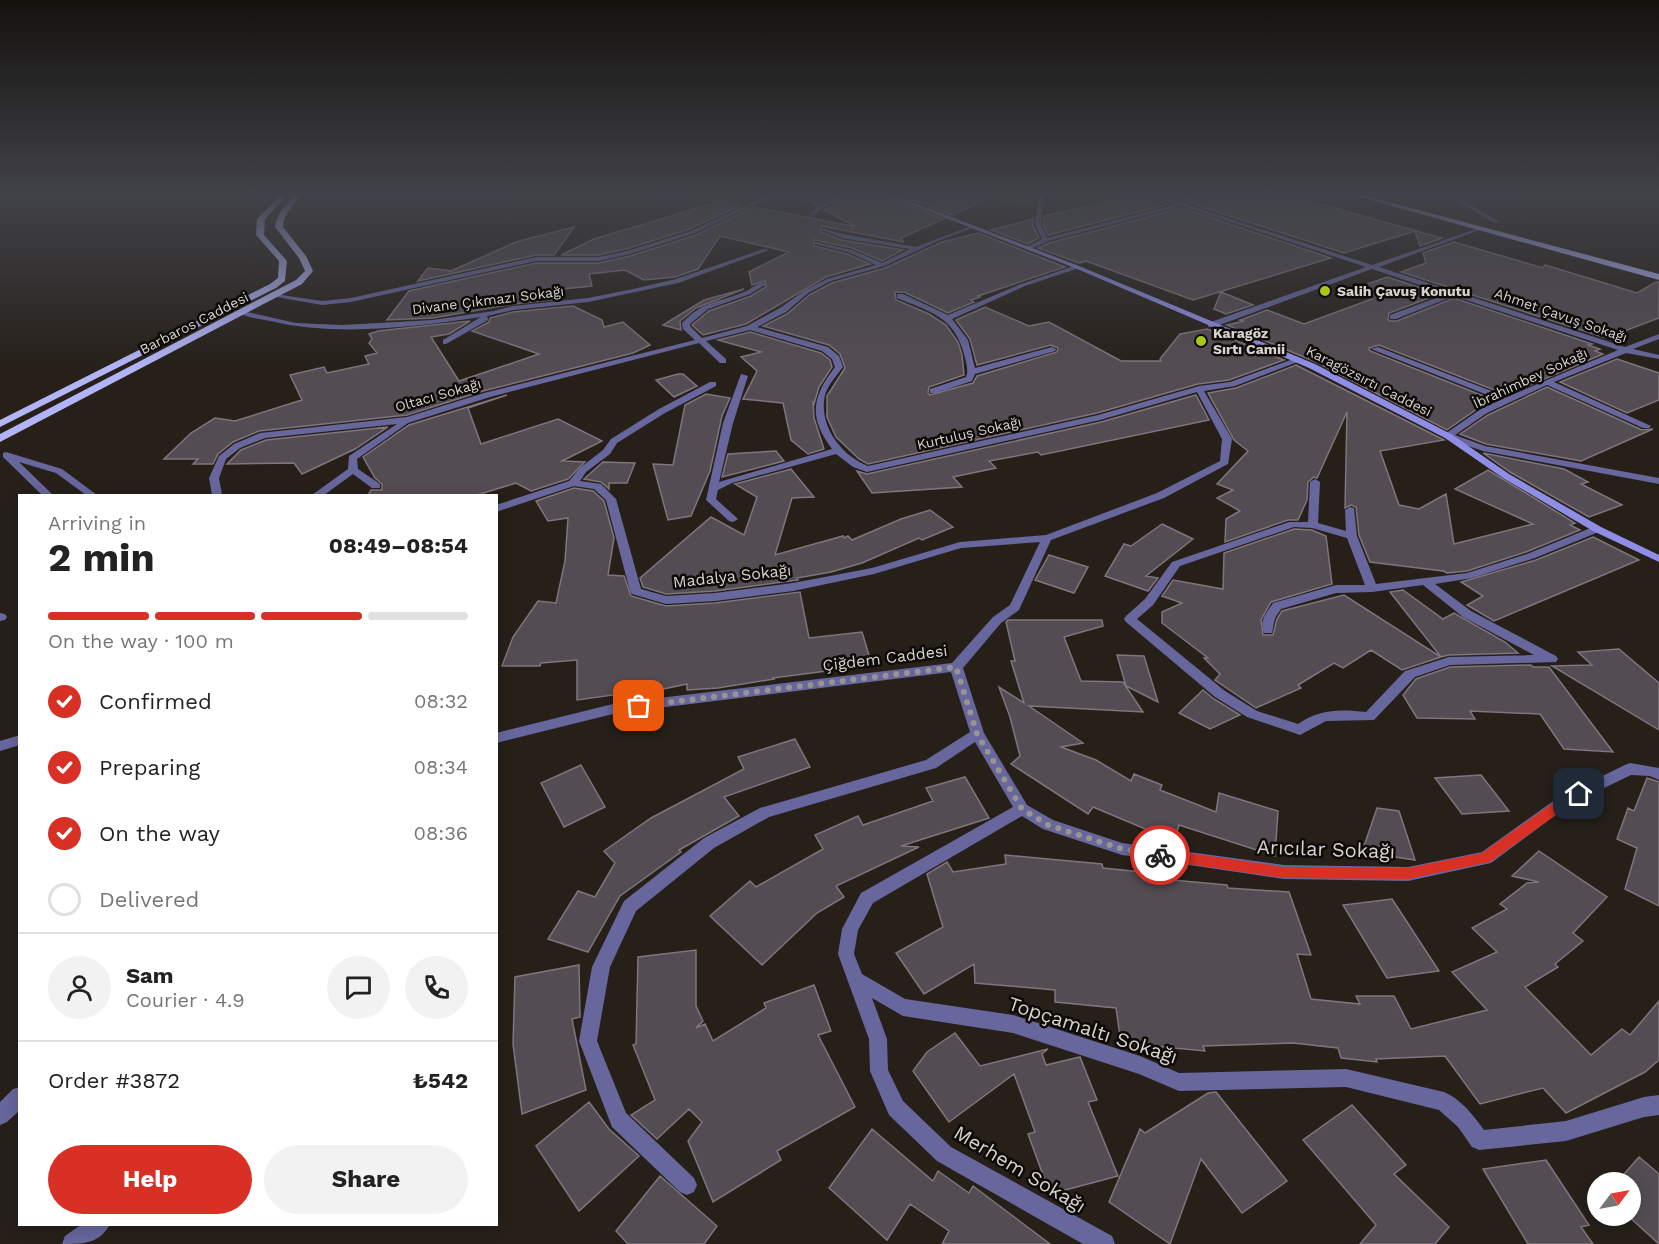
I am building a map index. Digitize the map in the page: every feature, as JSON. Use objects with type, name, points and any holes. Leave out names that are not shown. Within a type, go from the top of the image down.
[{"type":"main road","name":"Barbaros Caddesi","points":[[0,424],[273,286],[282,279],[283,261],[274,251]]},
{"type":"main road","name":"Barbaros Caddesi","points":[[0,439],[243,314],[299,282],[309,271],[300,251]]},
{"type":"main road","points":[[1564,251],[1659,277]]},
{"type":"street","points":[[275,296],[322,303],[332,302],[536,259],[613,257],[632,251]]},
{"type":"street","name":"Divane Çıkmazı Sokağı","points":[[243,314],[296,325],[342,327],[433,322],[513,308],[588,300],[667,283],[763,251]]},
{"type":"street","points":[[850,251],[882,265]]},
{"type":"street","name":"Oltacı Sokağı","points":[[217,494],[214,478],[222,459],[237,446],[263,435],[408,420],[487,395],[750,328],[829,280],[882,265],[914,251]]},
{"type":"street","name":"Karagözsırtı Caddesi","points":[[1037,251],[1211,326],[1299,360],[1448,436],[1506,476],[1597,529],[1659,559]]},
{"type":"street","name":"Ahmet Çavuş Sokağı","points":[[1325,251],[1455,292],[1625,350],[1658,357]]},
{"type":"street","points":[[1211,326],[1413,251]]},
{"type":"street","points":[[948,318],[1023,285],[1077,267]]},
{"type":"street","points":[[723,361],[686,327],[686,323],[705,306],[741,296],[763,284]]},
{"type":"street","points":[[1393,317],[1455,292]]},
{"type":"street","points":[[900,296],[948,318],[964,340],[972,372],[969,379],[933,391]]},
{"type":"street","points":[[446,342],[467,327],[494,313]]},
{"type":"street","points":[[713,488],[751,474],[836,451],[819,413],[822,393],[839,367],[836,358],[825,349],[750,328]]},
{"type":"street","name":"İbrahimbey Sokağı","points":[[1448,436],[1484,411],[1507,400],[1659,336]]},
{"type":"street","points":[[972,372],[1053,349]]},
{"type":"street","points":[[1376,349],[1507,400]]},
{"type":"street","name":"Kurtuluş Sokağı","points":[[836,451],[853,466],[867,470],[1100,417],[1199,389],[1232,384],[1299,360]]},
{"type":"street","points":[[733,519],[711,500],[728,423],[744,376]]},
{"type":"street","points":[[1547,382],[1646,426]]},
{"type":"street","points":[[498,507],[573,483],[583,470],[607,452],[614,441],[662,411],[713,384]]},
{"type":"street","points":[[1047,538],[1139,506],[1201,477],[1225,462],[1227,439],[1199,389]]},
{"type":"street","points":[[353,470],[352,458],[408,420]]},
{"type":"street","points":[[1448,436],[1483,448],[1659,481]]},
{"type":"street","points":[[3,456],[47,494]]},
{"type":"street","points":[[3,456],[58,471],[91,494]]},
{"type":"street","points":[[353,470],[376,486]]},
{"type":"street","points":[[319,494],[353,470]]},
{"type":"street","points":[[1313,525],[1315,482]]},
{"type":"street","name":"Madalya Sokağı","points":[[573,483],[597,486],[611,499],[636,591],[666,600],[715,597],[793,587],[874,571],[960,545],[1047,538]]},
{"type":"street","points":[[1350,510],[1352,536],[1372,588]]},
{"type":"street","points":[[1352,536],[1313,525],[1293,524],[1176,564],[1149,602],[1130,619],[1220,694],[1252,714],[1300,730],[1330,713],[1369,717],[1410,674],[1449,661],[1552,659],[1467,614],[1426,582]]},
{"type":"street","points":[[1268,630],[1269,618],[1277,606],[1336,589],[1372,588],[1468,576],[1531,556],[1597,529]]},
{"type":"street","name":"Çiğdem Caddesi","points":[[498,738],[617,708],[956,667],[998,620],[1015,607],[1047,538]]},
{"type":"street","name":"Arıcılar Sokağı","points":[[956,667],[977,734],[1022,809],[1048,825],[1122,849],[1284,872],[1408,873],[1486,858],[1564,801],[1630,769],[1659,774]]},
{"type":"street","points":[[687,1185],[619,1120],[588,1041],[601,967],[630,906],[710,843],[765,812],[931,764],[977,734]]},
{"type":"street","points":[[0,746],[18,741]]},
{"type":"street","name":"Merhem Sokağı","points":[[1022,809],[867,898],[850,928],[846,954],[878,1039],[879,1071],[896,1108],[944,1154],[1104,1244]]},
{"type":"street","name":"Topçamaltı Sokağı","points":[[856,980],[903,1007],[1013,1024],[1140,1065],[1179,1082],[1346,1078],[1444,1102],[1465,1120],[1479,1140],[1566,1131],[1659,1104]]},
{"type":"street","points":[[0,1115],[18,1098]]},
{"type":"street","points":[[73,1244],[96,1226]]},
{"type":"building","points":[[496,251],[557,251],[554,255],[536,255],[418,281],[428,268],[451,271]]},
{"type":"building","points":[[569,251],[617,251],[599,255],[561,255]]},
{"type":"building","points":[[646,251],[710,251],[698,269],[675,277],[644,280],[625,270],[589,274],[592,286],[543,291],[558,299],[513,304],[433,318],[387,320],[409,291],[536,263],[599,263]]},
{"type":"building","points":[[785,251],[835,251],[870,264],[826,277],[746,324],[703,335],[692,325],[709,311],[751,296],[766,287],[765,281],[752,285],[749,272],[789,252]]},
{"type":"building","points":[[859,251],[901,251],[882,261]]},
{"type":"building","points":[[922,251],[1024,251],[1065,267],[978,296],[980,297],[971,300],[974,302],[948,313],[904,292],[895,292],[896,300],[929,314],[946,325],[958,342],[964,375],[929,387],[930,395],[973,383],[977,376],[1057,352],[1058,348],[1051,345],[977,365],[970,339],[956,320],[985,307],[1029,326],[1049,322],[1121,361],[1161,361],[1160,359],[1180,334],[1207,329],[1284,360],[1229,380],[1198,384],[1097,413],[868,464],[859,459],[836,437],[827,417],[827,396],[845,368],[840,354],[829,345],[763,326],[787,314],[809,295],[832,283],[885,268]]},
{"type":"building","points":[[1046,251],[1310,251],[1331,258],[1193,300],[1086,261],[1079,263]]},
{"type":"building","points":[[1485,251],[1543,268],[1545,265],[1637,293],[1659,282],[1659,318],[1606,338],[1401,272],[1426,263],[1423,253]]},
{"type":"building","points":[[1387,277],[1440,294],[1389,313],[1390,321],[1397,321],[1454,298],[1592,344],[1588,345],[1600,349],[1595,351],[1603,354],[1507,395],[1379,345],[1369,348],[1370,351],[1494,400],[1447,430],[1316,362],[1227,325],[1244,321],[1240,320],[1267,310],[1304,324],[1372,299],[1348,291]]},
{"type":"building","points":[[744,289],[696,308],[680,321],[681,330],[663,325],[704,300]]},
{"type":"building","points":[[1221,292],[1253,305],[1226,314],[1214,309]]},
{"type":"building","points":[[573,306],[602,320],[604,327],[623,322],[650,345],[633,353],[483,391],[407,415],[259,431],[233,442],[218,454],[213,464],[193,464],[198,459],[164,459],[191,433],[215,418],[235,421],[302,400],[290,375],[324,367],[327,373],[369,364],[365,356],[377,353],[369,343],[372,339],[369,334],[378,331],[470,321],[449,334],[431,337],[459,381],[539,354],[472,331],[489,322],[490,318],[513,312]]},
{"type":"building","points":[[750,332],[821,353],[830,360],[832,367],[819,387],[814,404],[813,401],[814,418],[824,449],[808,454],[791,440],[783,403],[743,399],[757,371],[741,357],[761,352],[718,340]]},
{"type":"building","points":[[1617,359],[1659,373],[1659,400],[1627,413],[1560,382]]},
{"type":"building","points":[[1296,365],[1444,440],[1380,451],[1399,505],[1419,509],[1446,494],[1454,544],[1533,524],[1455,489],[1488,470],[1575,523],[1570,525],[1580,530],[1526,552],[1467,571],[1447,573],[1370,562],[1359,535],[1356,507],[1351,505],[1345,508],[1347,412],[1317,478],[1314,477],[1308,482],[1307,500],[1298,520],[1288,520],[1225,542],[1226,519],[1240,511],[1217,498],[1233,490],[1217,484],[1248,451],[1234,440],[1208,393],[1236,388]]},
{"type":"building","points":[[683,374],[697,386],[674,397],[656,380]]},
{"type":"building","points":[[1547,387],[1642,430],[1653,429],[1581,461],[1486,444],[1460,434],[1488,415]]},
{"type":"building","points":[[706,394],[730,398],[722,416],[710,471],[691,516],[668,520],[653,464],[673,465],[685,405]]},
{"type":"building","points":[[507,395],[468,408],[481,444],[558,419],[602,441],[562,461],[585,462],[568,479],[531,491],[516,483],[480,494],[369,494],[371,490],[382,490],[382,484],[375,478],[363,457],[409,425]]},
{"type":"building","points":[[1196,395],[1209,420],[1041,455],[1038,452],[989,461],[996,468],[953,477],[962,487],[872,493],[857,471],[867,474],[1101,422]]},
{"type":"building","points":[[388,427],[355,449],[302,474],[294,463],[227,464],[241,450],[266,440]]},
{"type":"building","points":[[776,451],[784,461],[722,477],[728,454]]},
{"type":"building","points":[[1483,453],[1564,469],[1588,482],[1581,484],[1622,505],[1589,517],[1510,472]]},
{"type":"building","points":[[603,462],[635,463],[627,483],[609,483],[609,489],[601,482],[584,479]]},
{"type":"building","points":[[791,469],[814,497],[792,498],[775,555],[843,536],[844,538],[848,536],[852,540],[901,519],[930,510],[953,527],[922,540],[919,538],[862,563],[797,578],[798,580],[715,591],[666,594],[643,587],[640,578],[711,517],[744,535],[757,497],[735,484]]},
{"type":"building","points":[[574,488],[593,491],[604,501],[614,538],[608,575],[624,576],[631,596],[666,606],[715,603],[800,592],[809,638],[862,632],[872,665],[718,688],[687,690],[687,684],[635,695],[635,692],[577,700],[577,660],[541,663],[540,666],[502,666],[513,637],[538,601],[556,603],[565,561],[568,518],[548,521],[536,501]]},
{"type":"building","points":[[1162,524],[1193,539],[1146,576],[1158,578],[1148,591],[1105,576],[1124,544],[1131,546]]},
{"type":"building","points":[[1294,529],[1312,530],[1326,536],[1332,584],[1271,602],[1261,620],[1263,635],[1273,635],[1277,619],[1282,611],[1344,595],[1441,657],[1402,670],[1371,650],[1343,668],[1334,663],[1298,685],[1301,688],[1256,708],[1215,680],[1220,674],[1204,658],[1208,658],[1162,623],[1162,612],[1182,603],[1162,596],[1173,580],[1223,589],[1224,553]]},
{"type":"building","points":[[1593,537],[1639,560],[1494,621],[1467,605],[1483,596],[1461,582],[1536,560]]},
{"type":"building","points":[[1049,555],[1088,567],[1074,593],[1035,580]]},
{"type":"building","points":[[1403,590],[1443,619],[1454,613],[1505,642],[1518,653],[1441,657],[1390,592]]},
{"type":"building","points":[[1008,620],[1102,620],[1103,626],[1064,637],[1081,681],[1123,682],[1143,712],[1029,706],[1083,743],[1061,747],[1096,760],[1131,781],[1134,774],[1162,785],[1160,790],[1216,812],[1219,793],[1278,811],[1275,856],[1179,825],[1174,841],[1093,807],[1088,814],[1011,764],[1020,756],[999,687],[1024,703],[1011,661],[1015,661],[1006,622]]},
{"type":"building","points":[[1619,649],[1659,683],[1659,730],[1552,666],[1592,665],[1578,652]]},
{"type":"building","points":[[1117,655],[1144,656],[1158,702],[1126,686]]},
{"type":"building","points":[[1531,665],[1549,667],[1613,752],[1564,749],[1540,714],[1470,711],[1475,719],[1417,718],[1403,695],[1416,679],[1450,667]]},
{"type":"building","points":[[1203,690],[1240,715],[1210,729],[1179,713]]},
{"type":"building","points":[[795,739],[810,767],[724,797],[739,816],[679,850],[681,852],[620,896],[588,952],[548,939],[578,891],[595,897],[615,863],[604,851],[651,818],[744,769],[738,757]]},
{"type":"building","points":[[581,765],[605,807],[564,827],[541,783]]},
{"type":"building","points":[[1481,775],[1509,811],[1462,814],[1435,778]]},
{"type":"building","points":[[965,777],[989,818],[901,846],[919,847],[836,886],[844,897],[817,913],[762,965],[710,916],[750,881],[756,887],[823,849],[815,835],[858,816],[863,825],[933,801],[926,788]]},
{"type":"building","points":[[1647,778],[1659,782],[1659,906],[1625,889],[1637,848],[1617,839],[1628,808],[1634,811]]},
{"type":"building","points":[[1377,808],[1399,811],[1415,860],[1362,852]]},
{"type":"building","points":[[1539,851],[1607,897],[1573,933],[1583,941],[1555,964],[1558,967],[1525,987],[1591,1055],[1622,1029],[1630,1035],[1659,1001],[1659,1060],[1645,1072],[1566,1113],[1543,1088],[1480,1104],[1445,1056],[1376,1059],[1377,1062],[1341,1058],[1338,1048],[1293,1043],[1203,1046],[1205,1051],[1121,1043],[1116,1008],[1055,1002],[1055,990],[975,983],[974,964],[924,994],[896,953],[943,927],[927,874],[947,862],[953,872],[1006,864],[1005,855],[1102,864],[1103,868],[1171,875],[1172,880],[1227,885],[1228,888],[1289,892],[1311,955],[1297,954],[1311,999],[1360,1004],[1356,996],[1394,996],[1411,1029],[1487,1010],[1452,972],[1497,952],[1472,928],[1507,909],[1500,904],[1527,883],[1539,882],[1512,876]]},
{"type":"building","points":[[1392,899],[1439,971],[1387,978],[1343,905]]},
{"type":"building","points":[[696,950],[696,1006],[703,1021],[696,1028],[705,1024],[713,1041],[766,1008],[764,1003],[814,985],[831,1031],[818,1035],[855,1107],[777,1151],[781,1160],[713,1202],[688,1141],[702,1122],[689,1109],[657,1139],[631,1115],[655,1100],[633,1045],[636,1044],[638,957]]},
{"type":"building","points":[[579,965],[580,1017],[572,1019],[586,1090],[522,1114],[513,1044],[515,977]]},
{"type":"building","points":[[955,1033],[980,1066],[1048,1049],[1042,1054],[1046,1065],[1080,1057],[1097,1100],[1088,1102],[1118,1176],[1050,1194],[1028,1134],[1035,1132],[1014,1074],[949,1122],[913,1071],[927,1052]]},
{"type":"building","points":[[1216,1092],[1287,1181],[1242,1213],[1201,1159],[1170,1244],[1109,1202],[1140,1129],[1145,1133],[1208,1093]]},
{"type":"building","points":[[589,1102],[609,1129],[639,1156],[579,1211],[536,1146]]},
{"type":"building","points":[[1352,1105],[1406,1165],[1394,1174],[1449,1227],[1435,1244],[1360,1244],[1376,1225],[1303,1140]]},
{"type":"building","points":[[872,1129],[933,1181],[938,1171],[969,1193],[973,1186],[1050,1244],[942,1244],[949,1231],[910,1204],[887,1240],[829,1188]]},
{"type":"building","points":[[1639,1157],[1659,1174],[1659,1244],[1639,1226],[1641,1226],[1641,1172],[1626,1172]]},
{"type":"building","points":[[1546,1160],[1587,1222],[1587,1226],[1581,1227],[1593,1244],[1528,1244],[1483,1169]]},
{"type":"building","points":[[660,1176],[717,1226],[704,1244],[628,1244],[616,1231]]},
{"type":"way so far","points":[[639,706],[956,667],[977,734],[1000,776],[1022,809],[1048,825],[1122,849],[1160,855]]},
{"type":"place","name":"Salih Çavuş Konutu","points":[[1325,291]]},
{"type":"place","name":"Karagöz Sırtı Camii","points":[[1201,341]]},
{"type":"route","points":[[1160,855],[1284,872],[1408,873],[1486,858],[1564,801],[1579,794]]}]
